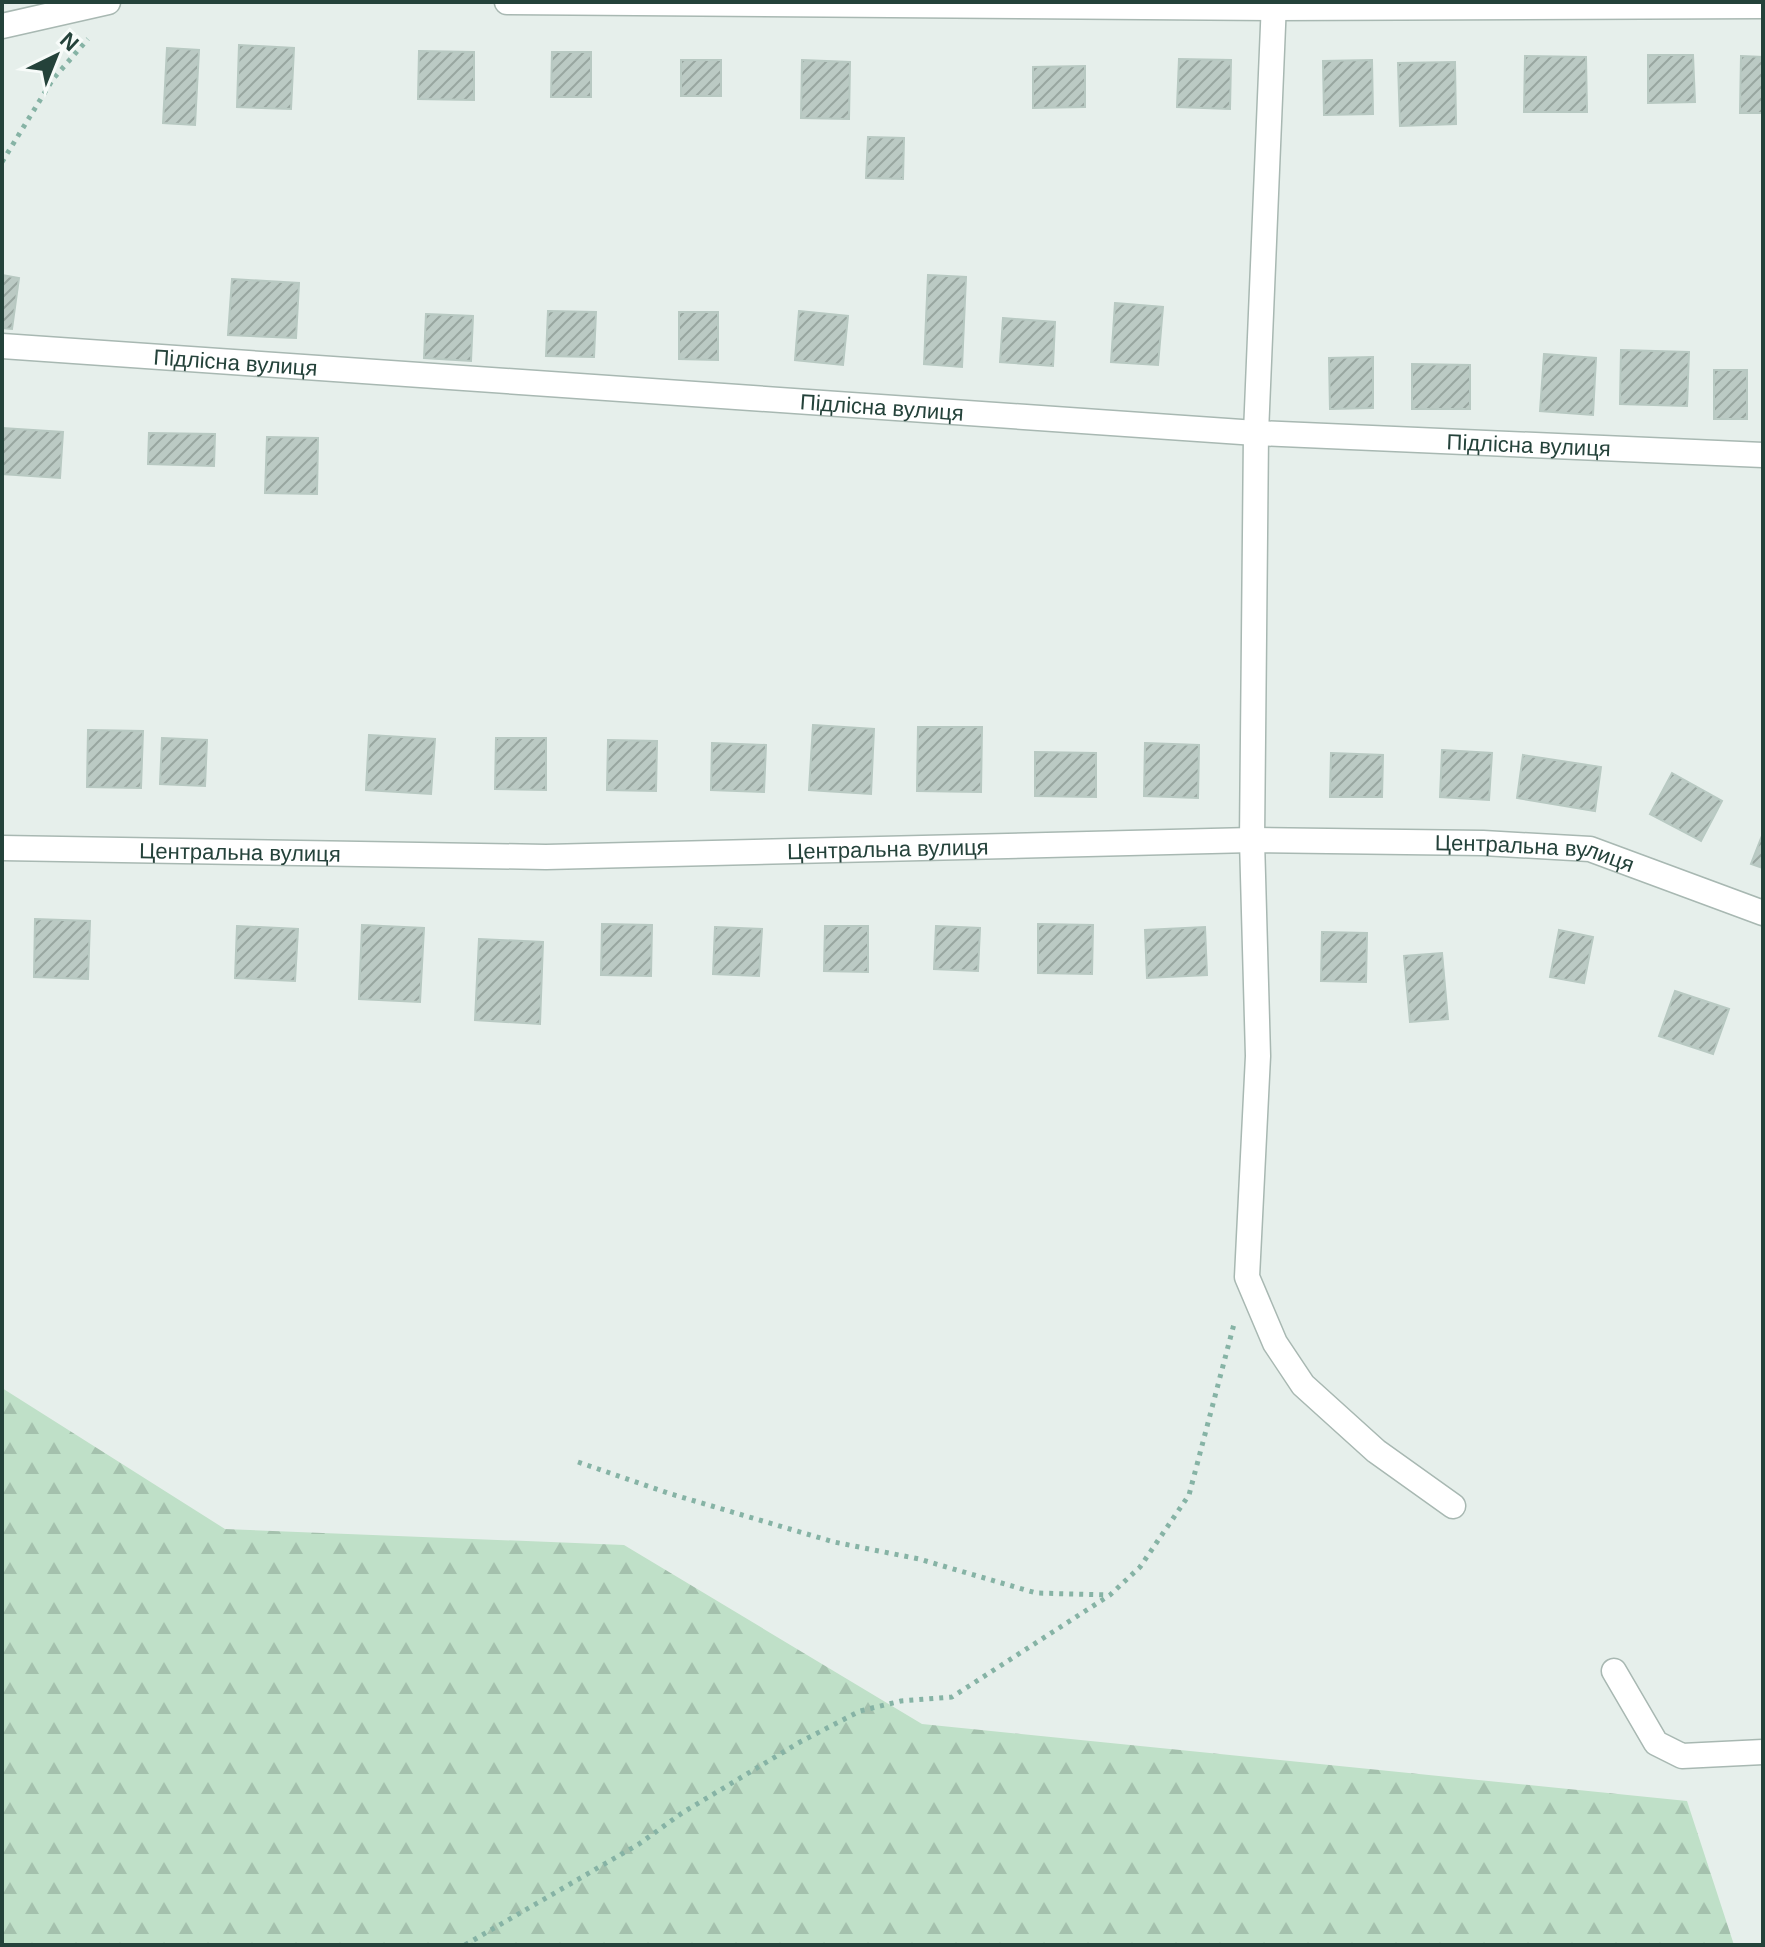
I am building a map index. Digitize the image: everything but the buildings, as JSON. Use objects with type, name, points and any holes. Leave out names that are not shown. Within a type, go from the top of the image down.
[{"type":"street","points":[[2,26],[108,2]]},
{"type":"street","points":[[507,2],[1763,6]]},
{"type":"street","points":[[1274,5],[1256,433],[1252,840],[1258,1056],[1247,1277],[1275,1343],[1303,1385],[1376,1451],[1453,1506]]},
{"type":"street","name":"Підлісна вулиця","points":[[2,346],[1256,433],[1763,455]]},
{"type":"street","name":"Центральна вулиця","points":[[2,848],[546,857],[1252,840],[1483,843],[1590,849],[1763,913]]},
{"type":"street","points":[[1614,1671],[1636,1715],[1656,1743],[1682,1756],[1763,1752]]},
{"type":"path","points":[[2,162],[53,79],[91,35]]},
{"type":"path","points":[[465,1945],[639,1844],[682,1813],[800,1742],[860,1711],[901,1701],[952,1697],[1110,1595],[1140,1567],[1189,1495],[1247,1277]]},
{"type":"path","points":[[578,1462],[671,1494],[834,1542],[919,1559],[1036,1593],[1110,1595]]},
{"type":"green space","points":[[2,1388],[225,1529],[624,1545],[922,1724],[1687,1801],[1734,1945],[2,1945]]}]
